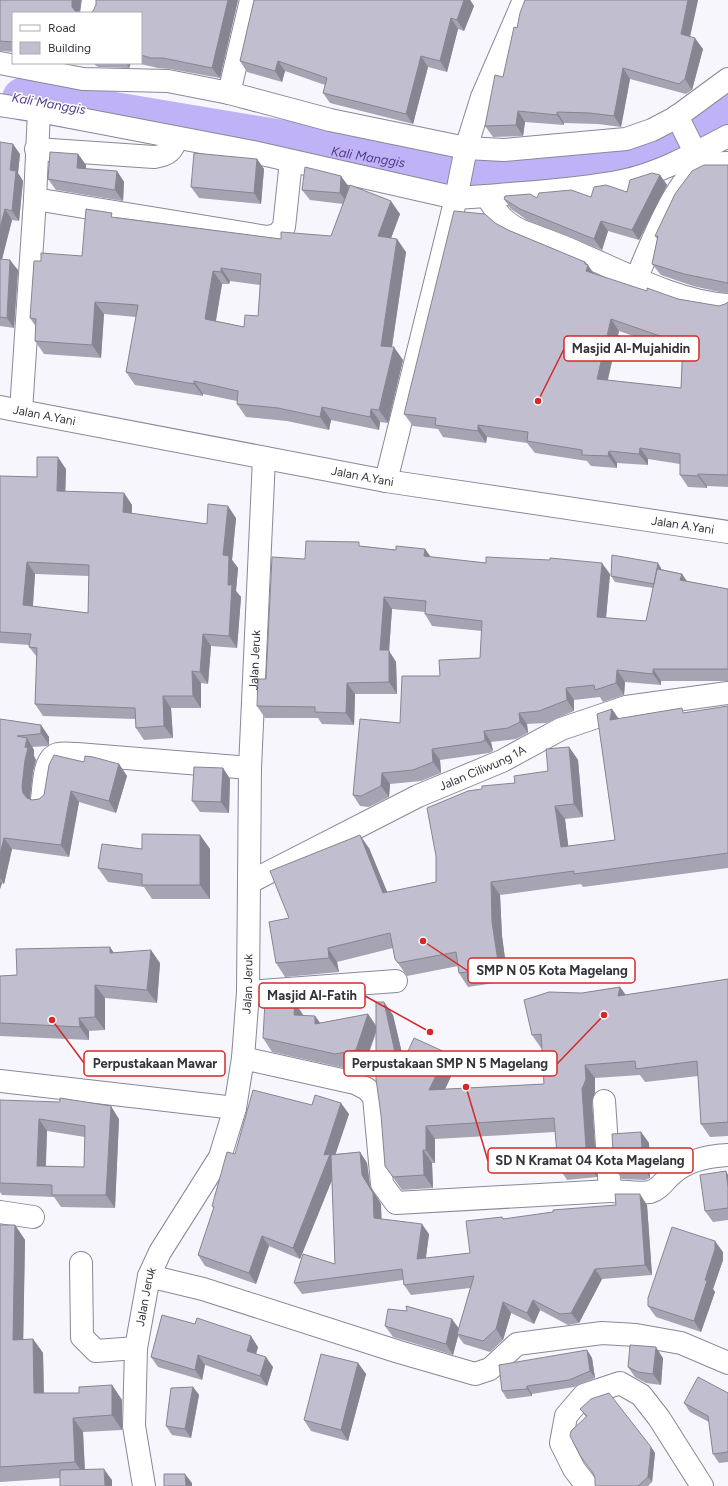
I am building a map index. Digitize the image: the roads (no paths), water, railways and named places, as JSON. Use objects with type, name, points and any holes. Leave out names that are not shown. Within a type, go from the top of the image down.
[{"type":"main road","points":[[91,12],[93,0]]},
{"type":"main road","points":[[229,93],[251,0]]},
{"type":"main road","points":[[386,481],[470,195],[465,152],[482,97],[524,0]]},
{"type":"main road","points":[[0,63],[168,81],[229,93],[330,120],[465,152],[626,140],[679,118],[728,79]]},
{"type":"main road","points":[[0,105],[39,111],[470,195],[598,185],[623,181],[648,174],[728,136]]},
{"type":"main road","points":[[10,409],[35,199],[36,149],[39,111]]},
{"type":"main road","points":[[679,118],[695,152]]},
{"type":"main road","points":[[36,149],[154,157],[166,156],[173,149],[177,138]]},
{"type":"main road","points":[[35,199],[267,237],[277,235],[284,227],[291,161]]},
{"type":"main road","points":[[636,279],[676,192],[688,177],[700,167],[728,163]]},
{"type":"main road","points":[[470,195],[515,227],[636,279],[699,301],[710,304],[728,305]]},
{"type":"main road","name":"Jalan A.Yani","points":[[10,409],[386,481],[728,532]]},
{"type":"main road","name":"Jalan Jeruk","points":[[144,1486],[134,1426],[136,1348],[150,1276],[160,1252],[220,1157],[235,1108],[243,1058],[248,992],[250,768],[264,458]]},
{"type":"main road","name":"Jalan Ciliwung 1A","points":[[250,882],[404,804],[457,778],[502,760],[561,729],[626,707],[728,693]]},
{"type":"main road","points":[[42,799],[46,767],[57,755],[77,754],[250,768]]},
{"type":"main road","points":[[248,992],[396,982]]},
{"type":"main road","points":[[243,1058],[355,1083],[367,1089],[374,1097],[382,1184],[396,1203],[610,1191],[649,1192],[662,1185],[672,1174],[690,1163],[709,1156],[728,1155]]},
{"type":"main road","points":[[0,1081],[235,1108]]},
{"type":"main road","points":[[604,1101],[610,1191]]},
{"type":"main road","points":[[0,1212],[33,1217]]},
{"type":"main road","points":[[81,1263],[82,1336],[96,1351],[136,1348]]},
{"type":"main road","points":[[150,1276],[203,1289],[398,1352],[475,1374],[490,1369],[517,1344],[602,1333],[636,1335],[681,1343],[728,1363]]},
{"type":"main road","points":[[586,1486],[574,1469],[561,1443],[566,1416],[584,1395],[620,1383],[641,1395],[659,1418],[702,1486]]},
{"type":"waterway","name":"Kali Manggis","points":[[24,99],[455,171],[550,169],[641,161],[728,112]]},
{"type":"place","name":"Masjid Al-Mujahidin","points":[[538,401]]},
{"type":"place","name":"SMP N 05 Kota Magelang","points":[[423,941]]},
{"type":"place","name":"Perpustakaan SMP N 5 Magelang","points":[[604,1015]]},
{"type":"place","name":"Perpustakaan Mawar","points":[[52,1020]]},
{"type":"place","name":"Masjid Al-Fatih","points":[[430,1032]]},
{"type":"place","name":"SD N Kramat 04 Kota Magelang","points":[[466,1087]]}]
